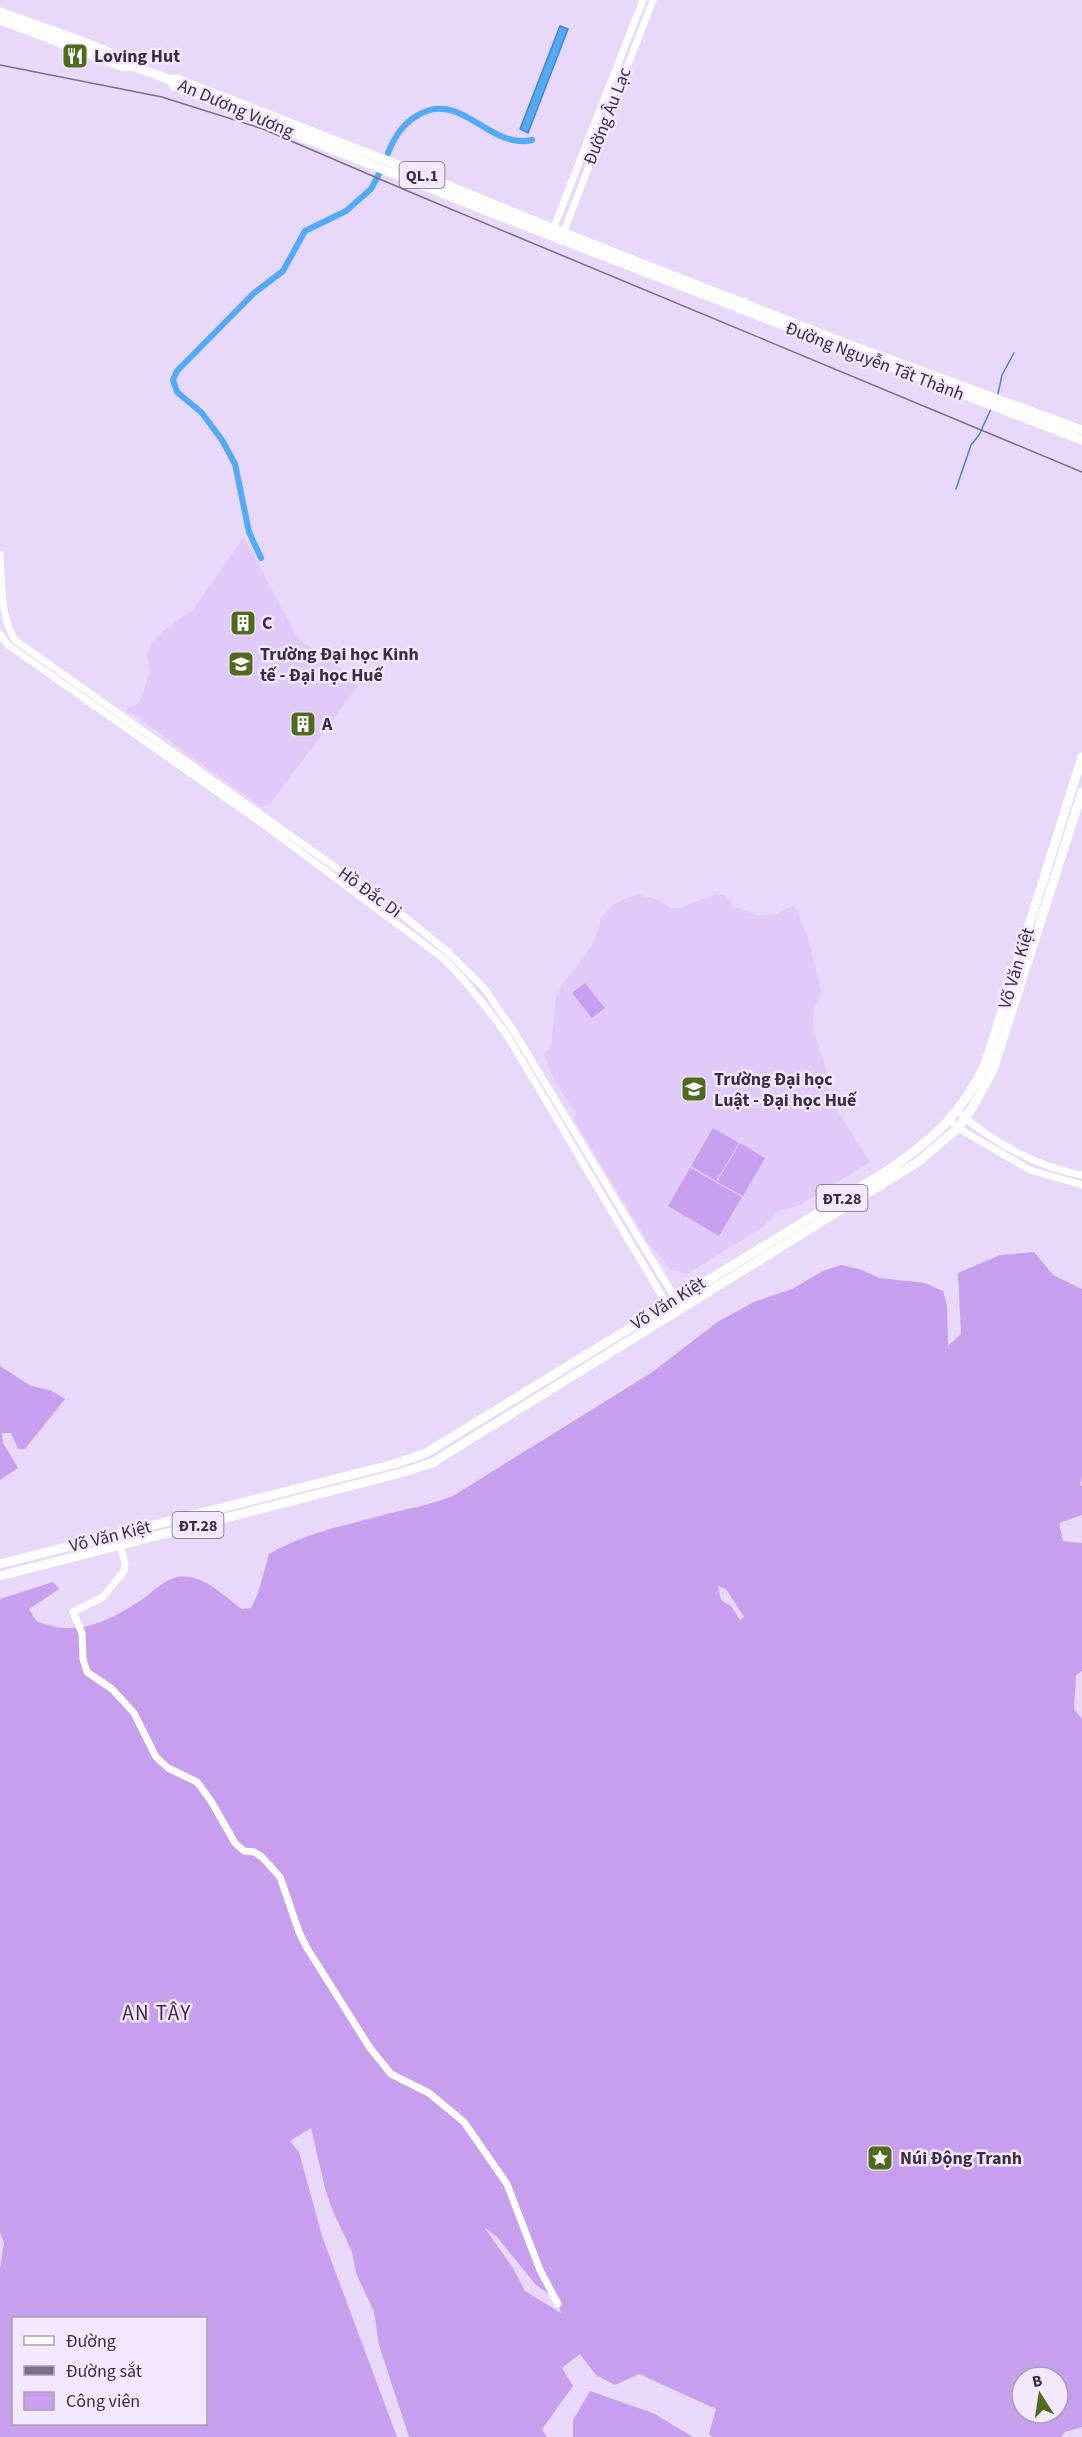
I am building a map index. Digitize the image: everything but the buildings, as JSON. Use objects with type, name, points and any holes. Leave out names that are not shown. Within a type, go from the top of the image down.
[{"type":"main road","points":[[0,12],[119,57],[128,61],[132,66]]},
{"type":"main road","points":[[0,20],[124,67],[132,66]]},
{"type":"main road","name":"An Dương Vương","points":[[132,66],[171,80],[174,86],[342,148],[670,278]]},
{"type":"main road","name":"Đường Nguyễn Tất Thành","points":[[670,278],[982,397],[1082,440]]},
{"type":"main road","name":"Đường Nguyễn Tất Thành","points":[[1002,405],[1082,430]]},
{"type":"main road","name":"Võ Văn Kiệt","points":[[0,1564],[394,1464],[426,1453],[671,1301],[898,1176],[918,1162],[958,1128],[993,1070],[1052,854],[1082,757]]},
{"type":"main road","name":"Võ Văn Kiệt","points":[[0,1576],[432,1463],[676,1310],[892,1167],[929,1140],[950,1120],[986,1065],[1062,856],[1082,792]]},
{"type":"main road","points":[[1060,826],[1071,828]]},
{"type":"main road","points":[[1052,854],[1062,856]]},
{"type":"main road","points":[[394,1464],[397,1474]]},
{"type":"main road","points":[[117,1534],[120,1545]]},
{"type":"street","name":"Đường Âu Lạc","points":[[557,234],[583,158],[643,0]]},
{"type":"street","name":"Đường Âu Lạc","points":[[557,234],[590,161],[653,0]]},
{"type":"street","points":[[583,158],[590,161]]},
{"type":"street","name":"Hồ Đắc Di","points":[[0,554],[2,633],[8,645],[38,661],[400,913],[448,952],[484,988],[515,1033],[676,1310]]},
{"type":"street","points":[[958,1111],[987,1133],[1037,1162],[1082,1175]]},
{"type":"street","points":[[950,1120],[958,1128],[1030,1170],[1082,1185]]},
{"type":"street","points":[[120,1545],[125,1563],[124,1571],[103,1597],[73,1612],[82,1633],[82,1659],[87,1672],[112,1689],[134,1713],[156,1757],[168,1768],[197,1782],[211,1801],[235,1844],[244,1851],[254,1852],[262,1857],[275,1870],[280,1877],[299,1932],[308,1948],[370,2048],[391,2074],[429,2093],[464,2122],[507,2184],[540,2270],[558,2304]]},
{"type":"shaded area","name":"Trường Đại học Kinh tế - Đại học Huế","points":[[244,537],[298,639],[361,682],[269,805],[261,807],[126,709],[139,703],[150,674],[147,653],[153,642],[162,632],[194,609]]},
{"type":"shaded area","name":"Trường Đại học Luật - Đại học Huế","points":[[716,894],[726,896],[733,906],[756,915],[776,914],[792,906],[797,910],[809,941],[822,993],[814,1009],[813,1028],[826,1069],[829,1097],[870,1162],[798,1206],[780,1210],[763,1227],[687,1274],[670,1269],[647,1241],[573,1118],[577,1116],[554,1080],[544,1054],[551,1047],[556,996],[594,943],[601,919],[612,905],[626,898],[640,895],[659,900],[670,908],[680,908]]},
{"type":"green space","points":[[585,983],[605,1008],[592,1018],[572,993]]},
{"type":"green space","points":[[713,1128],[739,1143],[716,1181],[691,1166]]},
{"type":"green space","points":[[740,1143],[765,1158],[743,1196],[717,1182]]},
{"type":"green space","points":[[690,1168],[742,1197],[719,1236],[668,1206]]},
{"type":"green space","points":[[1034,1252],[1053,1275],[1082,1289],[1082,1476],[1080,1485],[1082,1486],[1082,1515],[1059,1523],[1063,1541],[1082,1543],[1082,1671],[1076,1675],[1074,1709],[1082,1719],[1082,2427],[1065,2432],[1061,2437],[712,2437],[709,2434],[716,2409],[639,2374],[615,2385],[596,2375],[580,2354],[562,2368],[573,2386],[542,2429],[547,2437],[409,2437],[379,2345],[374,2312],[356,2273],[352,2252],[325,2188],[311,2128],[290,2141],[299,2152],[322,2236],[397,2437],[0,2437],[0,2269],[4,2243],[0,2232],[0,1599],[53,1582],[59,1589],[29,1609],[34,1617],[40,1623],[60,1628],[83,1627],[115,1615],[172,1579],[187,1577],[204,1582],[242,1609],[251,1608],[258,1593],[269,1554],[297,1540],[328,1530],[453,1496],[651,1373],[719,1321],[754,1302],[792,1289],[823,1271],[841,1265],[859,1269],[880,1278],[925,1283],[943,1291],[947,1306],[948,1346],[961,1334],[958,1273],[1000,1255]],"holes":[[[718,1586],[726,1589],[744,1617],[740,1620],[731,1606],[721,1600]],[[484,2227],[497,2237],[536,2285],[556,2299],[561,2313],[525,2291],[513,2268]]]},
{"type":"green space","points":[[0,1366],[31,1386],[50,1390],[65,1399],[25,1449],[18,1449],[11,1433],[2,1433],[3,1443],[18,1468],[0,1480]]},
{"type":"green space","points":[[590,2391],[653,2413],[693,2437],[573,2437],[573,2420]]},
{"type":"water","points":[[560,26],[568,29],[528,133],[520,129]]},
{"type":"waterway","points":[[388,153],[404,126],[420,114],[435,109],[449,110],[463,115],[503,137],[517,141],[532,140]]},
{"type":"waterway","points":[[261,558],[249,532],[235,464],[222,440],[202,413],[177,392],[173,380],[177,371],[254,293],[283,271],[305,231],[346,211],[371,189],[380,172]]},
{"type":"waterway","points":[[998,394],[1002,375],[1014,353]]},
{"type":"waterway","points":[[956,489],[971,445],[979,435],[991,409]]},
{"type":"railway","points":[[0,65],[162,97],[263,129],[1082,472]]},
{"type":"place","name":"Loving Hut","points":[[75,56]]},
{"type":"place","name":"C","points":[[243,623]]},
{"type":"place","name":"Trường Đại học Kinh tế - Đại học Huế","points":[[241,664]]},
{"type":"place","name":"A","points":[[303,724]]},
{"type":"place","name":"Trường Đại học Luật - Đại học Huế","points":[[694,1089]]},
{"type":"place","name":"Núi Động Tranh","points":[[880,2158]]},
{"type":"district","name":"AN TÂY","points":[[157,2013]]}]
